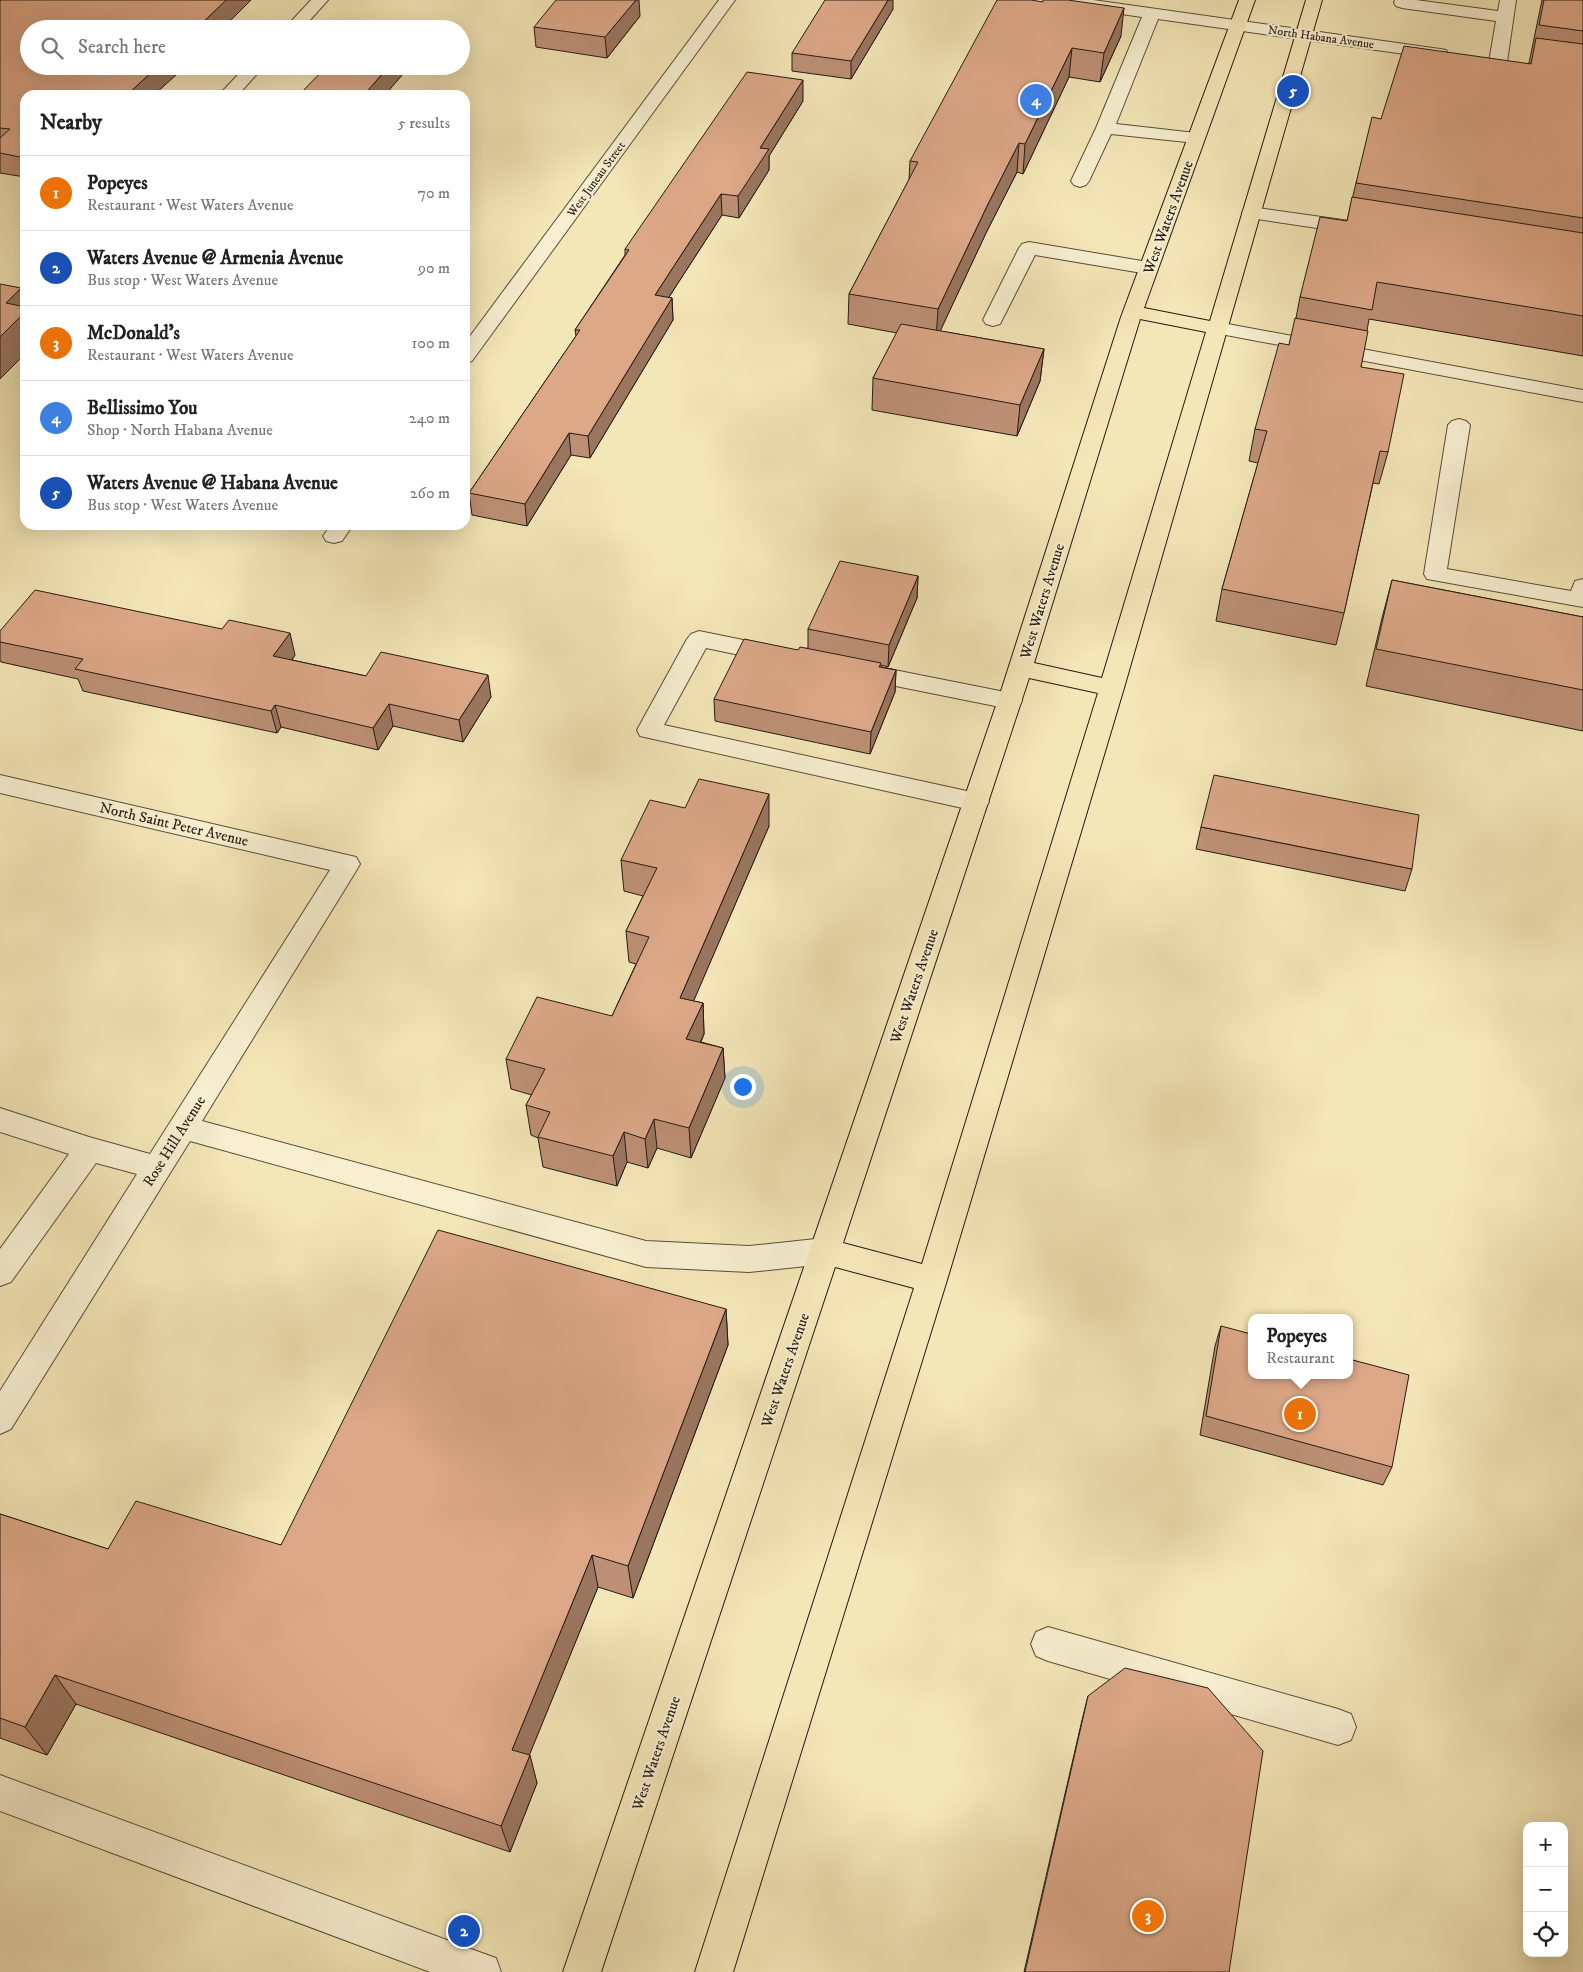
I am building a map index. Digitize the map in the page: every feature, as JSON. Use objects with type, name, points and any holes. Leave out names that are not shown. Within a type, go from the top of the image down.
[{"type":"main road","name":"West Waters Avenue","points":[[582,1972],[1010,701],[1133,312],[1247,0]]},
{"type":"main road","points":[[714,1972],[932,1280],[1112,688],[1314,0]]},
{"type":"main road","points":[[1133,312],[1217,328]]},
{"type":"main road","points":[[1020,668],[1112,688]]},
{"type":"main road","points":[[825,1251],[932,1280]]},
{"type":"street","points":[[301,20],[320,0]]},
{"type":"street","name":"West Juneau Street","points":[[470,351],[726,0]]},
{"type":"street","name":"North Habana Avenue","points":[[1058,0],[1452,56]]},
{"type":"street","points":[[1403,0],[1402,3],[1506,17]]},
{"type":"street","points":[[1498,62],[1508,0]]},
{"type":"street","points":[[1080,181],[1105,128],[1152,13]]},
{"type":"street","points":[[1479,60],[1517,65]]},
{"type":"street","points":[[233,90],[247,75]]},
{"type":"street","points":[[1105,128],[1196,138]]},
{"type":"street","points":[[1251,213],[1378,231]]},
{"type":"street","points":[[993,320],[1029,248],[1148,268]]},
{"type":"street","points":[[1217,328],[1583,396]]},
{"type":"street","points":[[1459,425],[1435,574],[1582,600],[1583,586]]},
{"type":"street","points":[[804,660],[699,639],[649,730],[976,802]]},
{"type":"street","points":[[833,666],[1010,701]]},
{"type":"street","name":"North Saint Peter Avenue","points":[[0,784],[347,864]]},
{"type":"street","name":"Rose Hill Avenue","points":[[0,1419],[347,864]]},
{"type":"street","points":[[0,1120],[89,1149],[157,1168]]},
{"type":"street","points":[[182,1127],[646,1254],[749,1259],[825,1251]]},
{"type":"street","points":[[0,1273],[89,1149]]},
{"type":"street","points":[[1048,1644],[1338,1727]]},
{"type":"street","points":[[0,1793],[482,1972]]},
{"type":"building","points":[[0,0],[226,0],[205,20],[20,20],[20,75],[148,75],[132,90],[20,90],[20,157],[0,153],[0,138],[10,129],[0,128]]},
{"type":"building","points":[[556,0],[636,0],[605,37],[534,27]]},
{"type":"building","points":[[825,0],[888,0],[851,61],[792,53]]},
{"type":"building","points":[[997,0],[1043,2],[1043,0],[1068,0],[1124,8],[1104,53],[1072,48],[1025,144],[1019,143],[938,309],[849,294],[918,162],[910,161]]},
{"type":"building","points":[[1544,0],[1583,0],[1583,31],[1539,25]]},
{"type":"building","points":[[1536,38],[1583,44],[1583,218],[1356,183],[1372,117],[1381,119],[1404,46],[1531,64]]},
{"type":"building","points":[[747,72],[803,80],[760,148],[769,149],[738,196],[721,194],[655,295],[672,298],[588,436],[569,433],[525,504],[470,493],[580,330],[575,330],[629,250],[625,249]]},
{"type":"building","points":[[318,75],[381,75],[368,90],[304,90]]},
{"type":"building","points":[[1352,197],[1583,233],[1583,316],[1377,282],[1372,310],[1300,297],[1320,217],[1347,221]]},
{"type":"building","points":[[0,284],[20,288],[6,303],[20,306],[20,317],[0,337]]},
{"type":"building","points":[[1295,318],[1368,331],[1361,367],[1404,374],[1388,452],[1380,451],[1344,613],[1222,589],[1267,431],[1255,429],[1279,343],[1289,345]]},
{"type":"building","points":[[901,324],[1044,349],[1020,405],[873,378]]},
{"type":"building","points":[[840,561],[918,576],[889,645],[808,629]]},
{"type":"building","points":[[1392,580],[1583,617],[1583,690],[1376,649]]},
{"type":"building","points":[[35,590],[222,629],[229,620],[290,633],[273,656],[366,676],[381,652],[488,675],[459,720],[389,704],[373,728],[275,705],[271,711],[75,669],[83,659],[0,642],[0,631]]},
{"type":"building","points":[[744,639],[798,650],[800,647],[881,663],[879,667],[896,670],[871,732],[714,699]]},
{"type":"building","points":[[1214,775],[1419,815],[1412,869],[1201,827]]},
{"type":"building","points":[[699,779],[769,794],[680,998],[703,1003],[686,1039],[723,1048],[689,1128],[654,1119],[645,1139],[624,1132],[613,1156],[538,1137],[550,1112],[526,1105],[545,1069],[506,1059],[537,997],[612,1016],[649,937],[626,931],[657,868],[621,860],[650,800],[685,808]]},
{"type":"building","points":[[438,1230],[726,1309],[628,1566],[592,1555],[512,1750],[530,1755],[501,1826],[55,1675],[25,1727],[0,1718],[0,1514],[108,1549],[136,1501],[281,1545]]},
{"type":"building","points":[[1221,1326],[1248,1333],[1248,1379],[1353,1379],[1353,1360],[1409,1375],[1392,1467],[1206,1416]]},
{"type":"building","points":[[1125,1668],[1208,1688],[1263,1751],[1229,1972],[1025,1972],[1088,1696]]},
{"type":"place","name":"Waters Avenue @ Habana Avenue","points":[[1293,91]]},
{"type":"place","name":"Bellissimo You","points":[[1036,100]]},
{"type":"place","name":"Popeyes","points":[[1300,1414]]},
{"type":"place","name":"McDonald's","points":[[1148,1916]]},
{"type":"place","name":"Waters Avenue @ Armenia Avenue","points":[[464,1931]]}]
